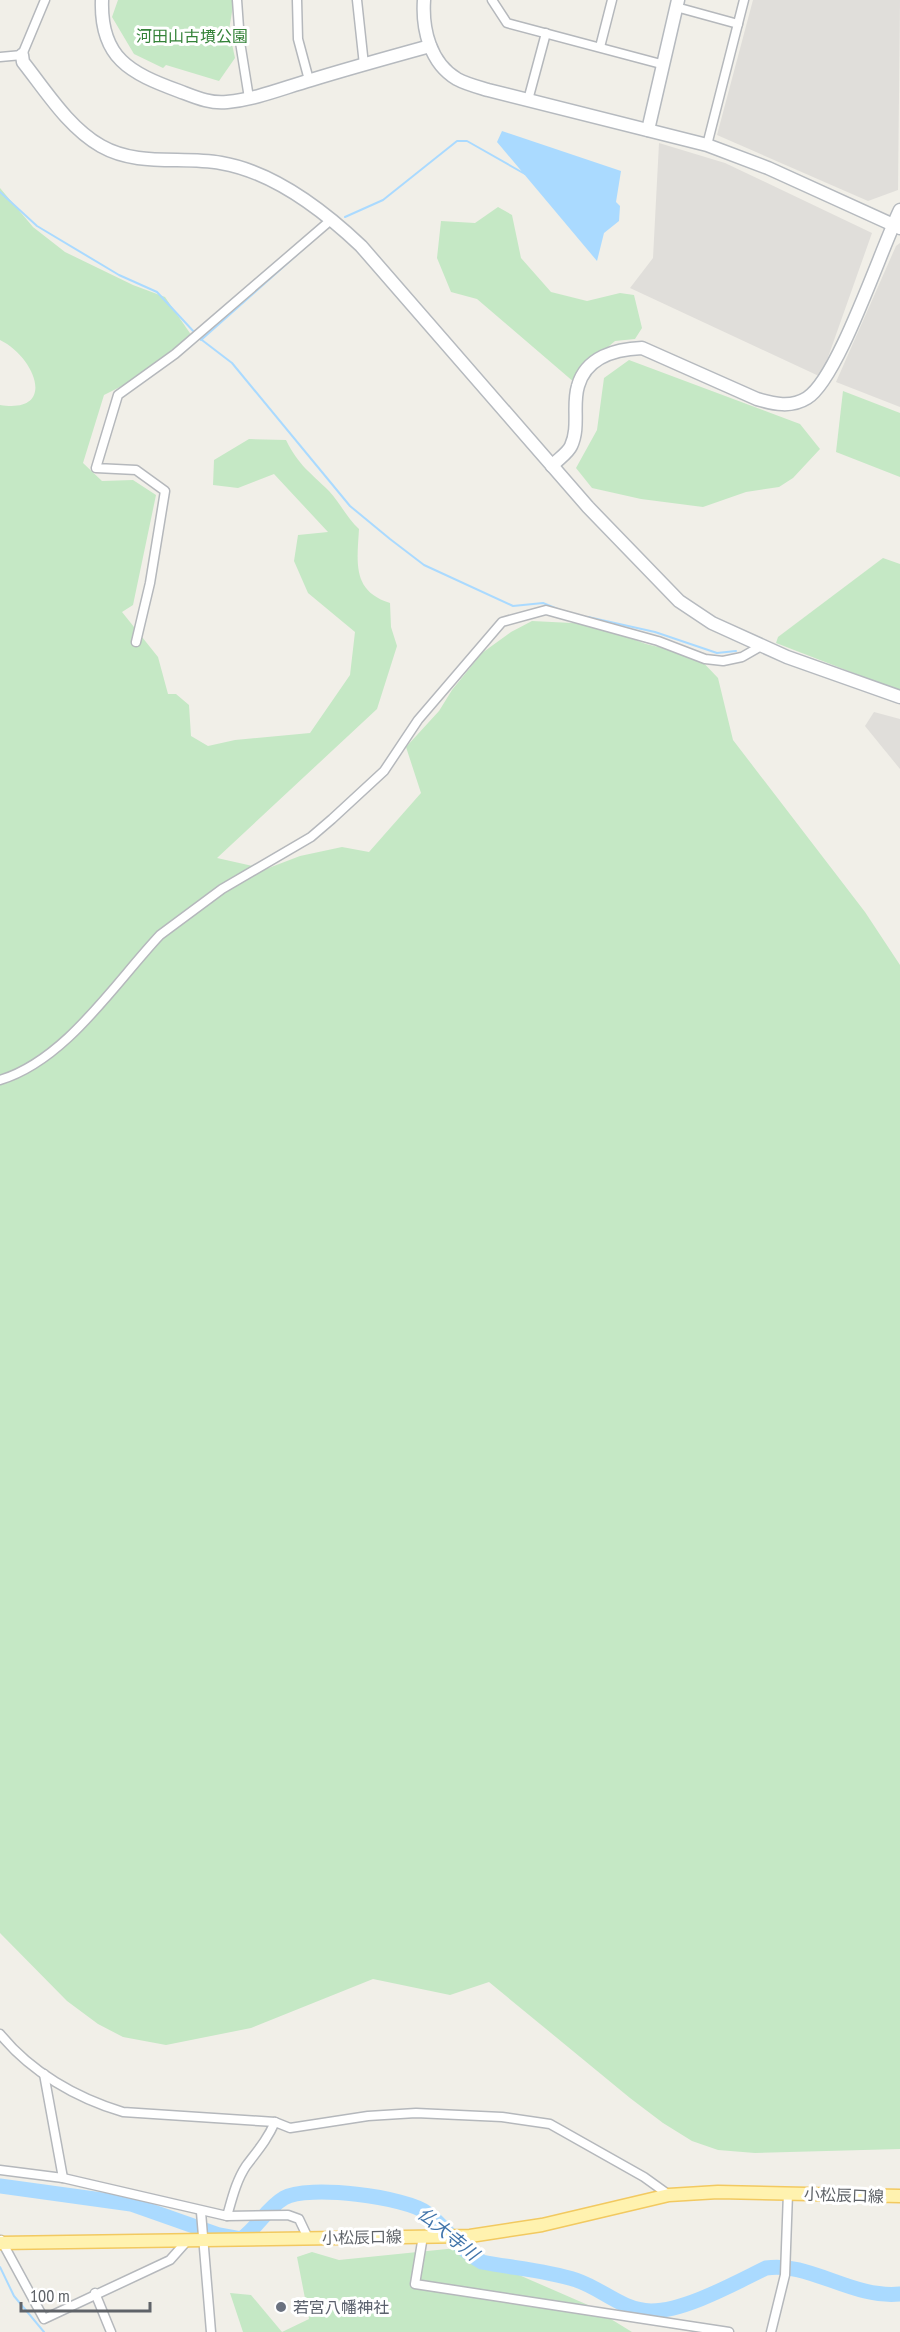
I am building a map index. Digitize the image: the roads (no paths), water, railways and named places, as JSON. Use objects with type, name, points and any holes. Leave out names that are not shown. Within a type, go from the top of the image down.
[{"type":"main road","name":"小松辰口線","points":[[1,2241],[206,2242],[428,2235],[470,2236],[542,2225],[669,2195],[788,2193],[900,2196]]},
{"type":"street","points":[[45,0],[22,55],[23,62],[70,121],[102,146],[128,156],[221,163],[246,170],[276,183],[332,219],[361,246],[552,466],[665,590],[712,623],[900,697]]},
{"type":"street","points":[[102,0],[101,23],[109,45],[124,64],[142,77],[209,102],[249,98],[430,46]]},
{"type":"street","points":[[237,0],[240,42],[249,98]]},
{"type":"street","points":[[297,0],[298,39],[309,80]]},
{"type":"street","points":[[357,0],[364,65]]},
{"type":"street","points":[[424,0],[424,25],[430,46],[443,67],[457,79],[528,100],[707,145],[768,168],[897,226]]},
{"type":"street","points":[[492,0],[507,23],[661,64]]},
{"type":"street","points":[[600,47],[612,0]]},
{"type":"street","points":[[707,145],[744,0]]},
{"type":"street","points":[[648,130],[661,64],[677,4],[738,24]]},
{"type":"street","points":[[528,100],[546,33]]},
{"type":"street","points":[[0,57],[22,55]]},
{"type":"street","points":[[552,466],[571,448],[575,431],[578,385],[596,360],[622,348],[642,348],[767,402],[791,404],[806,399],[829,374],[897,226],[900,210]]},
{"type":"street","points":[[136,642],[156,552],[165,491],[135,470],[96,468],[118,395],[197,336],[332,219]]},
{"type":"street","points":[[0,1080],[26,1069],[56,1048],[110,993],[160,935],[177,920],[222,889],[311,837],[332,819],[384,771],[418,720],[502,622],[546,610],[658,641],[705,659],[723,661],[742,657],[763,645]]},
{"type":"street","points":[[0,2034],[32,2067],[99,2105],[123,2112],[275,2122],[290,2128],[368,2116],[416,2113],[502,2117],[550,2124],[645,2177],[669,2195]]},
{"type":"street","points":[[44,2074],[63,2178]]},
{"type":"street","points":[[227,2216],[234,2192],[246,2167],[264,2146],[275,2122]]},
{"type":"street","points":[[0,2170],[63,2178],[201,2212],[227,2216],[288,2216],[299,2219],[308,2238]]},
{"type":"street","points":[[771,2332],[785,2275],[788,2193]]},
{"type":"street","points":[[201,2212],[206,2242],[211,2332]]},
{"type":"street","points":[[428,2235],[415,2284],[729,2332]]},
{"type":"street","points":[[1,2241],[44,2319],[95,2293],[170,2260],[186,2242]]},
{"type":"street","points":[[95,2293],[111,2332]]},
{"type":"water","points":[[502,131],[621,171],[616,202],[620,206],[619,221],[604,233],[597,261],[497,142]]},
{"type":"waterway","points":[[345,217],[383,200],[457,141],[467,141],[525,174]]},
{"type":"waterway","points":[[0,192],[37,226],[119,275],[157,292],[195,333]]},
{"type":"waterway","points":[[201,340],[318,236]]},
{"type":"waterway","points":[[198,337],[232,363],[350,506],[424,565],[513,606],[543,603],[560,610]]},
{"type":"waterway","points":[[588,617],[655,632],[717,653],[736,651]]},
{"type":"waterway","name":"仏大寺川","points":[[0,2186],[131,2204],[219,2235],[241,2239],[278,2202],[296,2194],[334,2192],[379,2198],[416,2207],[427,2213],[482,2262],[541,2271],[576,2280],[640,2310],[664,2310],[679,2306],[725,2288],[766,2268],[782,2267],[815,2274],[865,2291],[900,2294]]},
{"type":"waterway","points":[[0,2267],[14,2296],[44,2332]]},
{"type":"place","name":"若宮八幡神社","points":[[281,2307]]},
{"type":"park label","name":"河田山古墳公園","points":[[192,36]]}]
